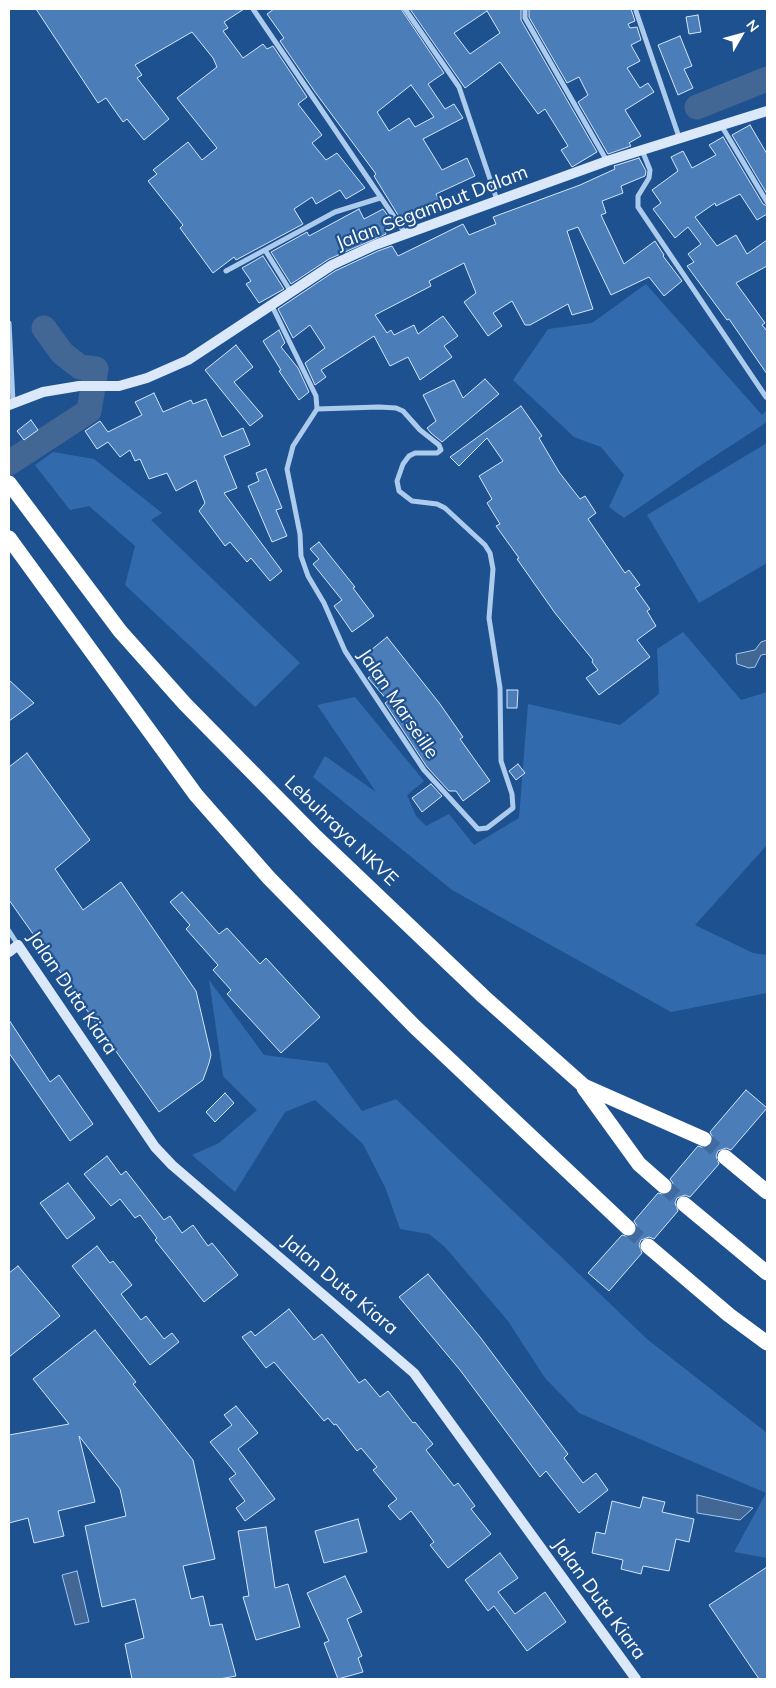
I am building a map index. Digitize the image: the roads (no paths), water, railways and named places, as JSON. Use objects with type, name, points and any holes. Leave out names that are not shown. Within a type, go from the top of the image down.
[{"type":"highway","name":"Lebuhraya NKVE","points":[[9,483],[120,631],[185,704],[316,837],[484,997],[584,1086],[704,1139]]},
{"type":"highway","points":[[9,538],[196,795],[269,878],[415,1028],[628,1228]]},
{"type":"highway","points":[[584,1086],[638,1164],[664,1186]]},
{"type":"highway","points":[[725,1157],[767,1192]]},
{"type":"highway","points":[[684,1204],[767,1273]]},
{"type":"highway","points":[[648,1246],[729,1316],[767,1343]]},
{"type":"main road","name":"Jalan Segambut Dalam","points":[[11,404],[43,392],[79,386],[119,386],[147,378],[188,360],[332,266],[375,244],[607,161],[767,111]]},
{"type":"main road","points":[[9,952],[18,945]]},
{"type":"main road","name":"Jalan Duta Kiara","points":[[18,945],[155,1147],[172,1165],[414,1373],[636,1679]]},
{"type":"street","points":[[253,9],[405,233]]},
{"type":"street","points":[[405,9],[459,87],[497,200]]},
{"type":"street","points":[[526,9],[525,18],[607,161]]},
{"type":"street","points":[[636,11],[679,137]]},
{"type":"street","points":[[721,125],[767,202]]},
{"type":"street","points":[[642,150],[650,170],[649,178],[638,196],[638,207],[766,397]]},
{"type":"street","points":[[226,271],[335,212],[380,198]]},
{"type":"street","points":[[265,250],[291,292]]},
{"type":"street","points":[[272,306],[313,389],[317,409]]},
{"type":"street","points":[[9,323],[11,404]]},
{"type":"street","name":"Jalan Marseille","points":[[379,407],[396,408],[403,411],[420,430],[441,448],[437,453],[415,453],[410,456],[403,464],[397,481],[399,491],[412,501],[437,504],[445,508],[485,545],[490,553],[493,569],[489,618],[500,688],[501,761],[512,794],[513,808],[486,828],[478,829],[418,762],[345,651],[324,603],[308,576],[302,556],[300,534],[287,470],[293,446],[317,409],[379,407]]},
{"type":"street","name":"Jalan Duta Kiara","points":[[9,931],[18,945]]},
{"type":"waterway","points":[[697,107],[767,79]]},
{"type":"waterway","points":[[9,463],[89,411],[96,369],[80,367],[62,353],[44,328]]},
{"type":"tunnel","points":[[704,1139],[725,1157]]},
{"type":"tunnel","points":[[664,1186],[684,1204]]},
{"type":"tunnel","points":[[628,1228],[648,1246]]}]
